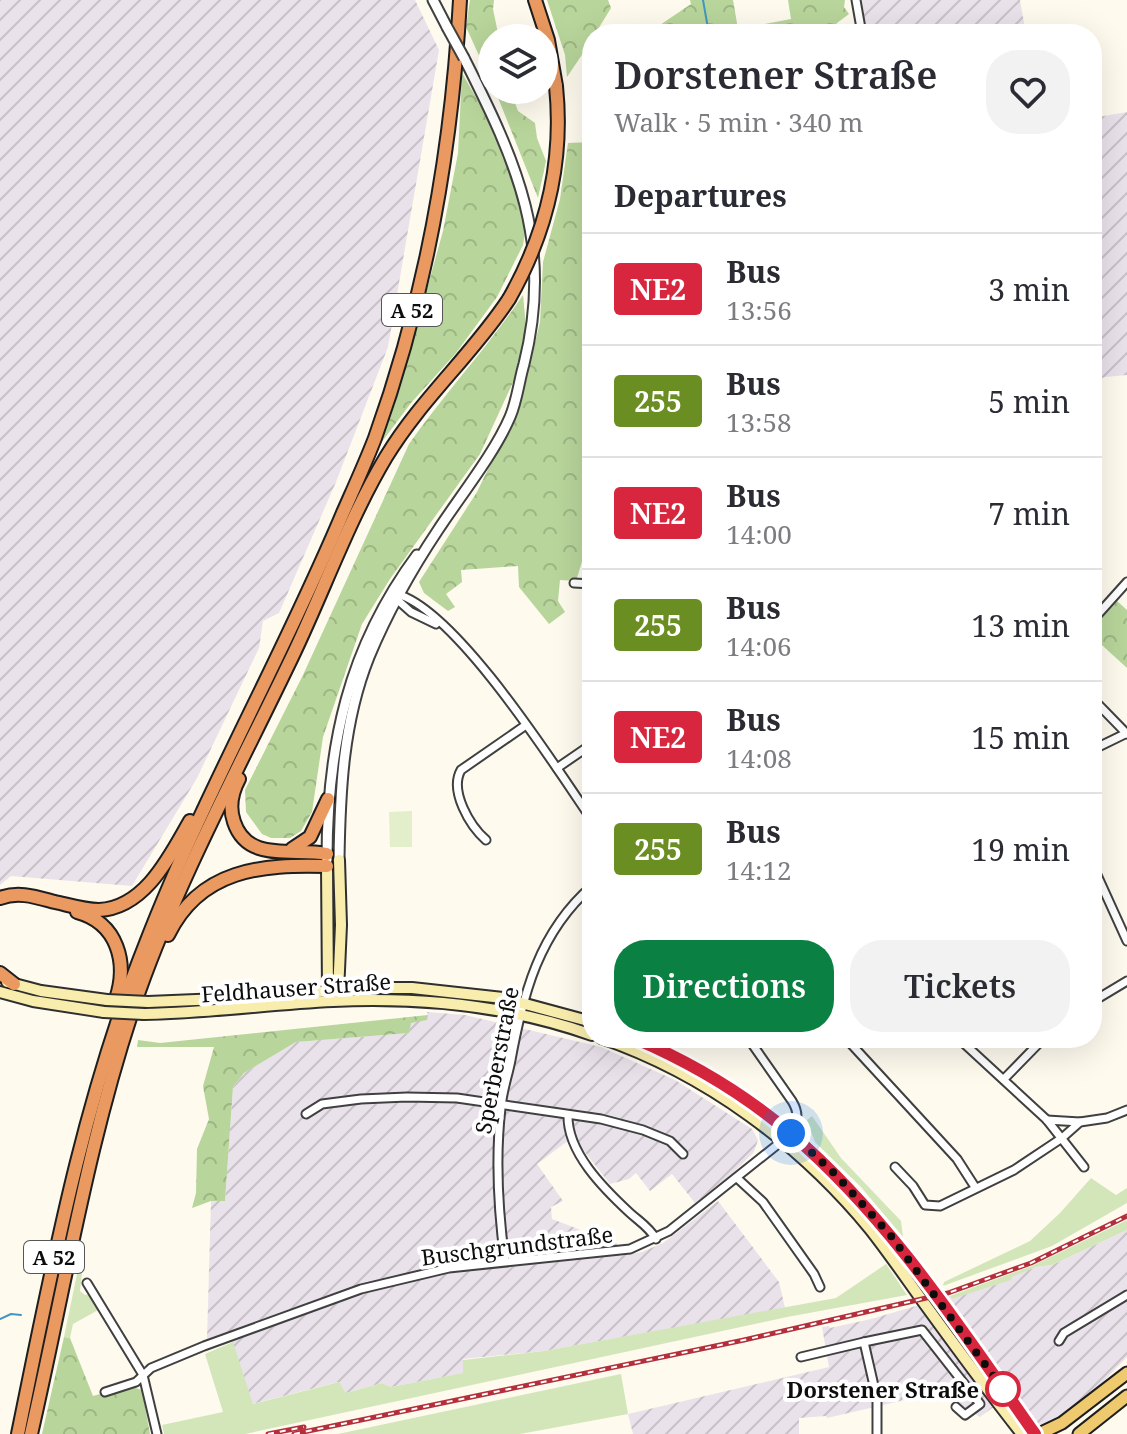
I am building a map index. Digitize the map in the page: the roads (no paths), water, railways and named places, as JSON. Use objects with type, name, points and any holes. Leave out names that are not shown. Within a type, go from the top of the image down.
[{"type":"highway","name":"A 52","points":[[18,1434],[62,1217],[97,1081],[179,861],[305,605],[374,441],[396,372],[428,248],[443,161],[460,0]]},
{"type":"highway","name":"A 52","points":[[31,1434],[97,1136],[167,918],[205,832],[327,583],[358,510],[386,458],[430,396],[489,329],[529,261],[551,197],[559,132],[556,86],[548,40],[535,0]]},
{"type":"highway","points":[[264,717],[258,740],[235,787],[233,820],[238,831],[261,850],[315,851],[331,860]]},
{"type":"highway","points":[[0,898],[11,894],[28,895],[98,910],[115,907],[134,897],[152,881],[171,854],[217,771],[225,764]]},
{"type":"highway","points":[[284,852],[310,837],[328,799]]},
{"type":"highway","points":[[144,996],[174,922],[196,897],[215,882],[234,873],[331,860]]},
{"type":"highway","points":[[0,905],[16,899],[38,901],[84,914],[106,929],[114,940],[121,960],[120,987],[99,1057],[97,1081]]},
{"type":"highway","points":[[0,973],[14,984]]},
{"type":"main road","points":[[331,860],[340,990],[331,996]]},
{"type":"main road","points":[[331,860],[331,996]]},
{"type":"main road","name":"Feldhauser Straße","points":[[0,980],[107,1000],[144,996],[224,1000],[331,996],[442,1002],[500,1009],[582,1032]]},
{"type":"main road","name":"Feldhauser Straße","points":[[340,990],[412,988],[523,1002],[582,1019]]},
{"type":"main road","name":"Feldhauser Straße","points":[[0,992],[33,1001],[104,1012],[144,1014],[200,1013],[331,996]]},
{"type":"main road","points":[[625,1048],[706,1087],[787,1137],[871,1230],[1022,1434]]},
{"type":"main road","points":[[658,1048],[724,1085],[837,1176],[891,1236],[1037,1434],[1062,1423],[1127,1373]]},
{"type":"main road","points":[[1079,1434],[1127,1396]]},
{"type":"street","points":[[331,860],[328,799],[343,706],[366,642],[510,417],[532,319],[534,278],[531,229],[521,184],[496,122],[436,0]]},
{"type":"street","points":[[856,0],[860,24]]},
{"type":"street","points":[[1102,610],[1127,582]]},
{"type":"street","points":[[574,583],[582,583]]},
{"type":"street","points":[[396,597],[458,638],[526,725],[582,805]]},
{"type":"street","points":[[331,860],[345,745],[357,692],[396,597]]},
{"type":"street","points":[[1102,708],[1127,734],[1102,745]]},
{"type":"street","points":[[486,840],[475,831],[456,787],[457,777],[461,770],[526,725]]},
{"type":"street","points":[[557,768],[582,751]]},
{"type":"street","points":[[1102,886],[1127,941]]},
{"type":"street","name":"Sperberstraße","points":[[505,1261],[497,1151],[501,1104],[519,1014],[539,955],[565,914],[582,896]]},
{"type":"street","points":[[1102,996],[1127,981]]},
{"type":"street","points":[[755,1048],[798,1110],[798,1120],[787,1137]]},
{"type":"street","points":[[855,1048],[957,1159],[975,1187]]},
{"type":"street","points":[[969,1048],[1047,1120],[1084,1167]]},
{"type":"street","points":[[1004,1079],[1034,1048]]},
{"type":"street","points":[[306,1114],[322,1104],[383,1098],[432,1097],[501,1104],[601,1119],[643,1130],[670,1141],[683,1154]]},
{"type":"street","points":[[1047,1120],[1080,1122],[1107,1118],[1127,1110]]},
{"type":"street","points":[[568,1115],[569,1136],[582,1158],[614,1198],[650,1229],[656,1239]]},
{"type":"street","points":[[895,1167],[925,1205],[940,1206],[1014,1170],[1080,1122]]},
{"type":"street","name":"Buschgrundstraße","points":[[105,1392],[136,1382],[151,1368],[204,1346],[361,1289],[449,1268],[630,1249],[656,1239],[787,1137]]},
{"type":"street","points":[[737,1178],[763,1202],[820,1287]]},
{"type":"street","points":[[87,1283],[143,1375],[157,1434]]},
{"type":"street","points":[[1059,1341],[1064,1333],[1127,1295]]},
{"type":"street","points":[[801,1357],[922,1330],[980,1404],[965,1415],[956,1407]]},
{"type":"street","points":[[864,1342],[877,1399],[877,1434]]},
{"type":"waterway","points":[[703,0],[707,24]]},
{"type":"waterway","points":[[0,1319],[11,1314],[21,1315]]},
{"type":"railway","points":[[294,1434],[744,1340],[948,1293],[1031,1263],[1127,1216]]},
{"type":"railway","points":[[268,1434],[304,1427]]},
{"type":"place","name":"Dorstener Straße","points":[[1003,1389]]}]
